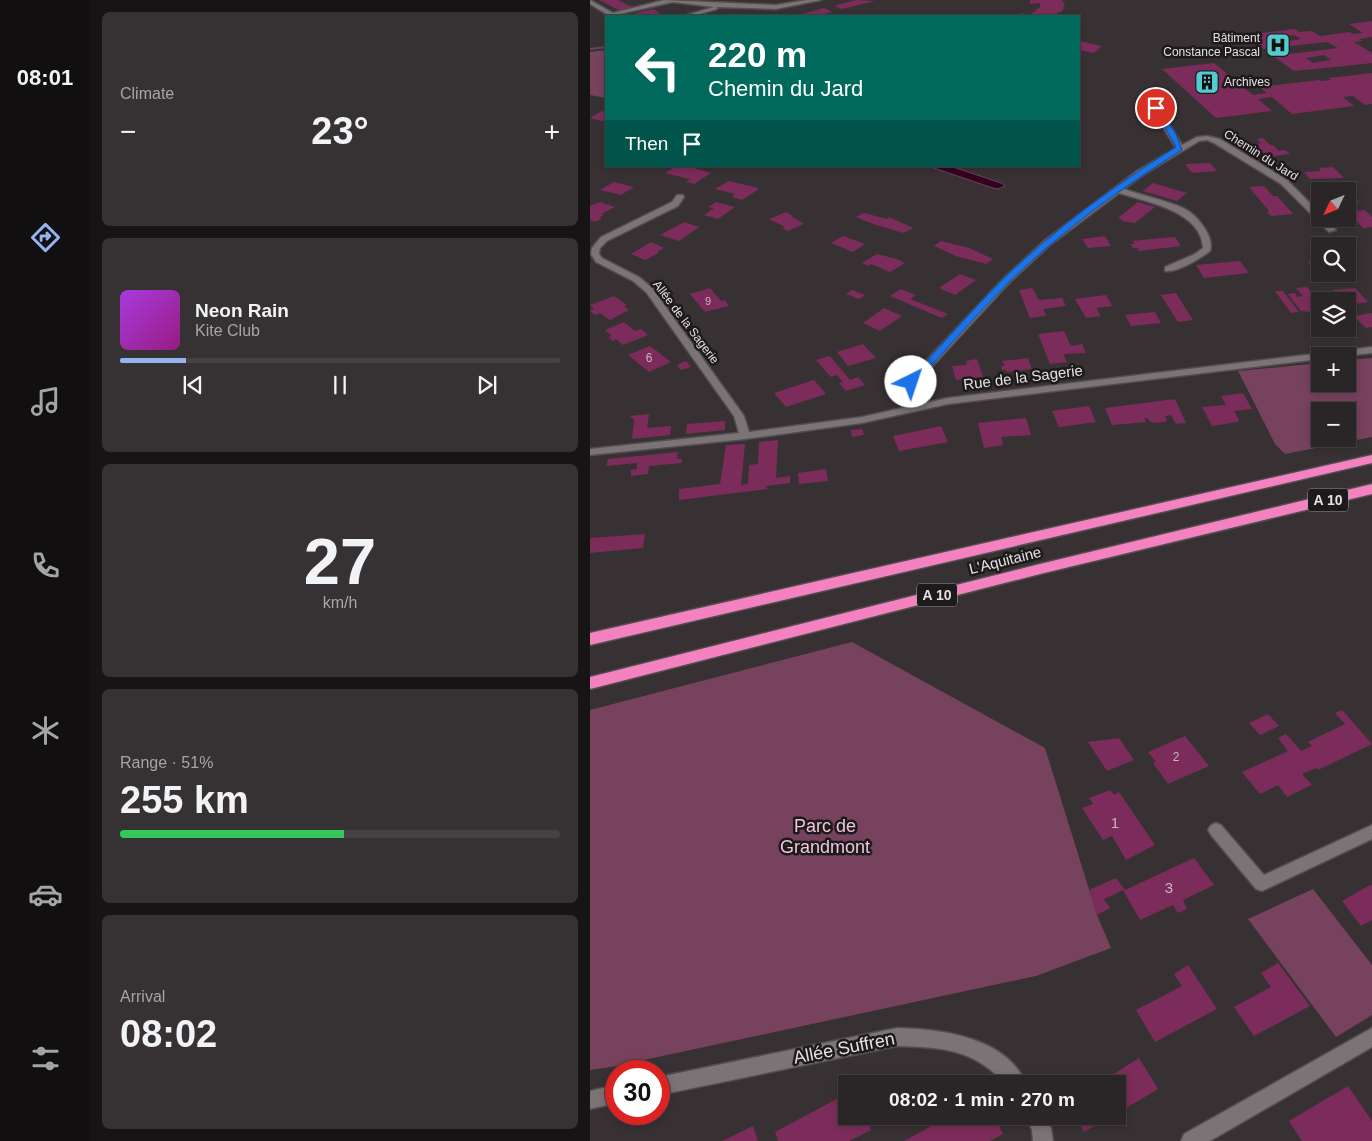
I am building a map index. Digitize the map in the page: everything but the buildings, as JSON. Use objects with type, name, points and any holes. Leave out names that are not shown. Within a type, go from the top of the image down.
[{"type":"highway","name":"L'Aquitaine","points":[[590,639],[1372,459]]},
{"type":"highway","name":"L'Aquitaine","points":[[590,682],[1040,569],[1372,489]]},
{"type":"street","points":[[612,15],[669,0],[725,6],[776,7],[796,2],[818,0]]},
{"type":"street","points":[[590,2],[607,15]]},
{"type":"street","points":[[690,15],[725,6]]},
{"type":"street","points":[[598,18],[605,17]]},
{"type":"street","points":[[1156,108],[1180,148]]},
{"type":"street","name":"Chemin du Jard","points":[[916,407],[908,390],[918,374],[1020,268],[1047,243],[1140,173],[1180,148],[1202,138],[1217,141],[1284,182],[1311,209]]},
{"type":"street","points":[[1118,190],[1182,210],[1202,232],[1207,240],[1207,249],[1198,256],[1168,269]]},
{"type":"street","name":"Allée de la Sagerie","points":[[680,197],[674,204],[604,240],[596,248],[595,254],[599,260],[636,279],[649,290],[739,416],[745,436]]},
{"type":"street","name":"Rue de la Sagerie","points":[[590,452],[745,436],[862,420],[916,407],[1020,392],[1372,350]]},
{"type":"street","points":[[1216,830],[1262,884],[1372,832]]},
{"type":"street","points":[[1191,1141],[1372,1036]]},
{"type":"street","name":"Allée Suffren","points":[[670,1084],[897,1037],[933,1037],[957,1041],[988,1055],[1010,1075]]},
{"type":"street","points":[[590,1100],[605,1097]]},
{"type":"street","points":[[1039,1125],[1043,1141]]},
{"type":"green space","points":[[605,50],[605,98],[590,95],[590,52]]},
{"type":"green space","points":[[1372,358],[1372,437],[1356,440],[1356,402],[1311,402],[1311,447],[1321,447],[1285,454],[1275,444],[1238,371],[1311,364],[1311,392],[1356,392],[1356,359]]},
{"type":"green space","name":"Parc de Grandmont","points":[[852,642],[1045,748],[1097,915],[1111,948],[1036,976],[644,1060],[605,1060],[605,1068],[590,1070],[590,710]]},
{"type":"green space","points":[[1313,889],[1372,965],[1372,1015],[1336,1037],[1248,919]]},
{"type":"shaded area","points":[[931,167],[953,167],[1005,186],[998,189]]},
{"type":"waterway","points":[[590,49],[605,47]]},
{"type":"place","name":"Bâtiment Constance Pascal","points":[[1278,45]]},
{"type":"place","name":"Archives","points":[[1207,82]]},
{"type":"route","points":[[911,382],[1006,281],[1047,243],[1140,173],[1180,148],[1156,108]]}]
